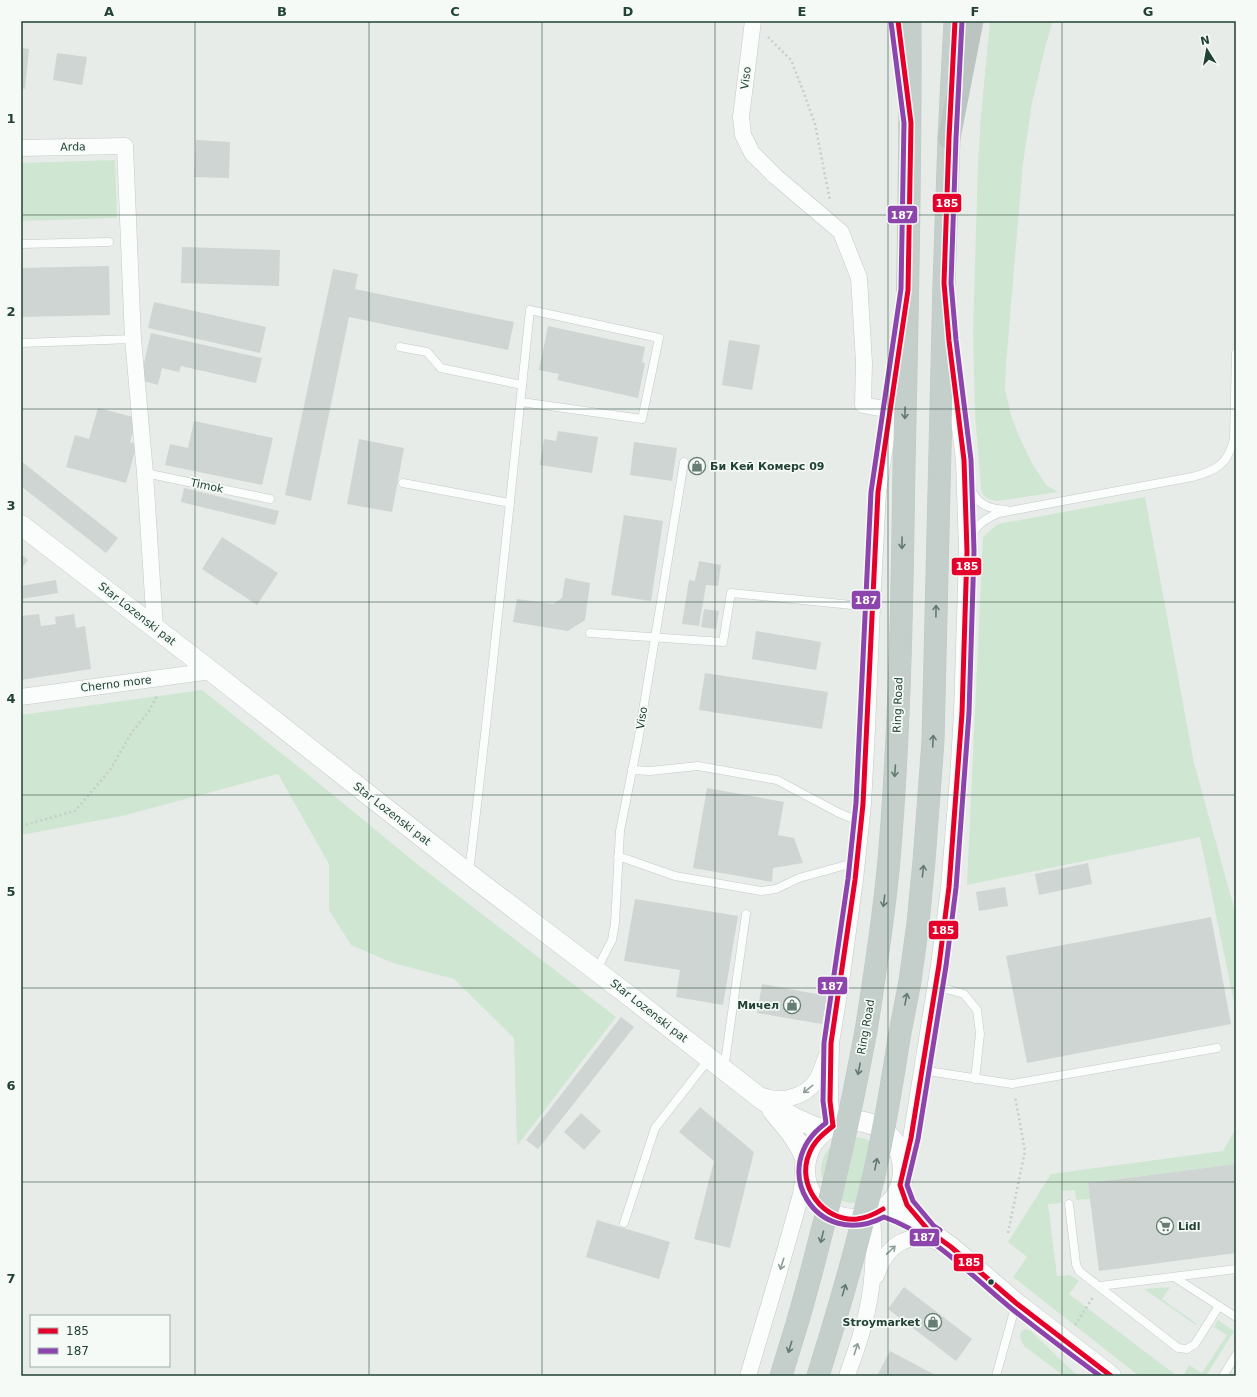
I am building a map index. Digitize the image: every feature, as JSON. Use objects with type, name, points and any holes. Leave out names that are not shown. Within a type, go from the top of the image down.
[{"type":"highway","points":[[898,21],[911,123]]},
{"type":"highway","name":"Ring Road","points":[[781,1376],[820,1243],[854,1095],[875,973],[889,862],[897,742],[908,290],[911,123],[910,21]]},
{"type":"highway","points":[[818,1376],[855,1249],[874,1174],[890,1095],[910,981],[918,923],[933,740],[944,283],[954,21]]},
{"type":"highway","points":[[949,138],[972,21]]},
{"type":"street","name":"Viso","points":[[753,22],[741,117],[743,135],[752,153],[775,176],[841,232],[859,278],[864,363],[863,405],[890,410]]},
{"type":"street","name":"Arda","points":[[21,148],[124,146],[133,339]]},
{"type":"street","points":[[805,1166],[806,1181],[811,1194],[821,1206],[840,1217],[854,1219],[878,1212],[892,1200],[901,1181],[911,1138],[935,986],[949,887],[958,778],[963,689],[967,550],[964,460],[949,341],[944,283]]},
{"type":"street","points":[[829,1128],[831,1043],[842,975],[861,822],[867,729],[878,492],[908,290]]},
{"type":"street","points":[[133,339],[145,473],[155,628]]},
{"type":"street","name":"Star Lozenski pat","points":[[21,525],[757,1096],[795,1136],[801,1146],[805,1166]]},
{"type":"street","name":"Cherno more","points":[[21,697],[211,671]]},
{"type":"street","points":[[757,1096],[784,1099],[801,1094],[816,1081],[820,1075],[831,1043]]},
{"type":"street","name":"Star Lozenski pat","points":[[757,1096],[795,1118],[815,1127],[829,1128]]},
{"type":"street","points":[[748,1376],[800,1198],[805,1166],[813,1143],[829,1128],[846,1122],[859,1121],[870,1124],[887,1134],[894,1142],[900,1154],[902,1163],[901,1181],[907,1205],[929,1231]]},
{"type":"street","points":[[878,1212],[902,1216],[929,1231],[951,1247],[1016,1303],[1111,1376]]},
{"type":"street","points":[[870,1297],[878,1212]]},
{"type":"street","points":[[847,1376],[880,1266],[886,1256],[896,1245],[910,1239],[922,1238],[935,1240],[951,1247]]},
{"type":"lane","points":[[21,244],[109,242]]},
{"type":"lane","points":[[469,874],[490,694],[530,310],[659,338],[642,419],[521,402]]},
{"type":"lane","points":[[21,343],[133,339]]},
{"type":"lane","points":[[400,347],[428,352],[441,368],[522,385]]},
{"type":"lane","points":[[967,550],[971,536],[983,521],[989,517],[1010,510],[1192,477],[1206,473],[1218,467],[1226,460],[1234,439],[1236,353]]},
{"type":"lane","points":[[964,460],[968,482],[977,499],[990,508],[1010,510]]},
{"type":"lane","name":"Viso","points":[[596,971],[612,940],[615,923],[620,831],[638,741],[684,462]]},
{"type":"lane","name":"Timok","points":[[145,473],[270,499]]},
{"type":"lane","points":[[403,483],[510,503]]},
{"type":"lane","points":[[590,633],[723,642],[731,593],[872,607]]},
{"type":"lane","points":[[632,770],[650,771],[698,766],[777,780],[839,814],[861,822]]},
{"type":"lane","points":[[618,856],[675,876],[761,891],[776,889],[799,878],[857,862]]},
{"type":"lane","points":[[624,1223],[655,1128],[717,1064],[746,914]]},
{"type":"lane","points":[[935,986],[964,994],[977,1010],[980,1034],[975,1078]]},
{"type":"lane","points":[[921,1070],[1012,1084],[1217,1048]]},
{"type":"lane","points":[[1069,1204],[1076,1264],[1079,1271],[1178,1348],[1187,1349],[1195,1344],[1219,1306]]},
{"type":"lane","points":[[1100,1286],[1236,1269]]},
{"type":"lane","points":[[1174,1277],[1236,1317]]},
{"type":"lane","points":[[996,1376],[1016,1303]]},
{"type":"lane","points":[[1222,1376],[1236,1355]]},
{"type":"path","points":[[753,22],[791,60],[815,124],[832,205]]},
{"type":"path","points":[[21,826],[75,811],[110,770],[132,732],[149,711],[167,678]]},
{"type":"path","points":[[1008,1233],[1025,1150],[1012,1084]]},
{"type":"path","points":[[1071,1330],[1100,1286]]},
{"type":"green space","points":[[990,21],[1053,21],[1032,103],[1023,163],[1005,390],[1011,415],[1033,465],[1047,486],[1058,492],[997,501],[986,498],[981,489],[975,414],[973,332],[978,163]]},
{"type":"green space","points":[[115,160],[117,218],[21,221],[21,163]]},
{"type":"green space","points":[[1145,497],[1194,763],[1236,915],[1236,1012],[1200,837],[967,885],[983,537],[998,524]]},
{"type":"green space","points":[[202,690],[417,864],[616,1017],[517,1146],[514,1038],[454,979],[393,963],[351,945],[329,910],[329,864],[278,774],[122,816],[21,835],[21,715]]},
{"type":"green space","points":[[1236,1128],[1236,1164],[1088,1183],[1090,1199],[1076,1200],[1075,1190],[1061,1191],[1062,1203],[1048,1204],[1057,1276],[1070,1275],[1079,1281],[1069,1294],[1177,1376],[1139,1376],[1013,1277],[1027,1257],[1008,1242],[1051,1174],[1223,1151]]},
{"type":"green space","points":[[847,1137],[861,1137],[873,1142],[882,1151],[887,1163],[885,1183],[878,1194],[861,1203],[847,1203],[835,1198],[826,1189],[821,1177],[821,1163],[826,1151],[835,1142]]},
{"type":"green space","points":[[1170,1287],[1162,1299],[1197,1324],[1196,1325],[1144,1289]]},
{"type":"green space","points":[[1218,1320],[1234,1331],[1206,1376],[1183,1376],[1189,1365],[1202,1373],[1227,1335],[1214,1327]]},
{"type":"green space","points":[[1026,1329],[1031,1331],[1079,1376],[1064,1376],[1024,1346],[1020,1338],[1021,1331]]},
{"type":"building","points":[[21,48],[29,49],[25,89],[21,88]]},
{"type":"building","points":[[57,53],[87,57],[82,85],[53,80]]},
{"type":"building","points":[[196,140],[230,142],[229,178],[194,177]]},
{"type":"building","points":[[182,247],[280,250],[279,286],[181,283]]},
{"type":"building","points":[[109,266],[110,315],[21,317],[21,268]]},
{"type":"building","points":[[333,269],[358,274],[355,289],[514,322],[508,350],[349,317],[311,501],[285,495]]},
{"type":"building","points":[[154,302],[266,327],[260,353],[148,328]]},
{"type":"building","points":[[548,326],[645,347],[642,362],[645,363],[638,398],[557,380],[559,374],[539,370]]},
{"type":"building","points":[[151,333],[262,358],[256,383],[181,366],[179,372],[162,368],[158,385],[140,380]]},
{"type":"building","points":[[729,340],[760,345],[752,390],[722,385]]},
{"type":"building","points":[[98,408],[137,418],[130,442],[137,444],[126,483],[66,467],[75,435],[89,439]]},
{"type":"building","points":[[194,421],[273,438],[262,485],[165,465],[170,444],[188,448]]},
{"type":"building","points":[[558,431],[598,437],[592,473],[540,465],[544,439],[556,441]]},
{"type":"building","points":[[359,439],[404,448],[392,512],[347,504]]},
{"type":"building","points":[[634,442],[677,448],[672,481],[630,475]]},
{"type":"building","points":[[21,461],[118,538],[106,553],[21,486]]},
{"type":"building","points":[[184,488],[279,511],[275,525],[181,502]]},
{"type":"building","points":[[624,515],[663,521],[651,601],[611,595]]},
{"type":"building","points":[[222,537],[278,573],[257,605],[202,569]]},
{"type":"building","points":[[21,554],[28,560],[21,569]]},
{"type":"building","points":[[699,561],[721,565],[718,586],[706,585],[699,626],[682,624],[689,580],[695,581]]},
{"type":"building","points":[[565,578],[590,583],[585,620],[568,631],[513,622],[517,599],[553,604],[562,598]]},
{"type":"building","points":[[56,580],[58,593],[21,599],[21,586]]},
{"type":"building","points":[[704,609],[719,611],[716,629],[701,627]]},
{"type":"building","points":[[39,614],[41,626],[56,624],[55,617],[74,614],[76,628],[85,626],[91,669],[21,680],[21,616]]},
{"type":"building","points":[[756,631],[821,642],[816,670],[752,659]]},
{"type":"building","points":[[705,673],[828,692],[822,729],[699,710]]},
{"type":"building","points":[[707,788],[784,802],[778,835],[794,838],[803,863],[773,868],[772,882],[693,868]]},
{"type":"building","points":[[1088,863],[1092,884],[1039,895],[1035,874]]},
{"type":"building","points":[[1005,887],[1008,906],[979,911],[976,892]]},
{"type":"building","points":[[635,899],[738,916],[723,1005],[676,997],[680,970],[624,961]]},
{"type":"building","points":[[1211,917],[1231,1024],[1027,1063],[1006,956]]},
{"type":"building","points":[[762,984],[827,996],[822,1024],[757,1013]]},
{"type":"building","points":[[621,1017],[634,1027],[538,1149],[526,1140]]},
{"type":"building","points":[[700,1107],[754,1152],[730,1248],[694,1239],[714,1161],[679,1132]]},
{"type":"building","points":[[581,1113],[601,1131],[584,1150],[564,1132]]},
{"type":"building","name":"Lidl","points":[[1236,1164],[1236,1253],[1099,1271],[1088,1183]]},
{"type":"building","points":[[597,1220],[670,1242],[659,1279],[586,1257]]},
{"type":"building","points":[[904,1287],[972,1339],[956,1361],[888,1309]]},
{"type":"building","points":[[890,1351],[937,1376],[877,1376]]},
{"type":"transit line","name":"185","points":[[833,1126],[830,1101],[831,1043],[855,880],[863,804],[878,492],[908,290],[911,123],[898,21]]},
{"type":"transit line","name":"185","points":[[955,21],[944,283],[949,341],[964,460],[967,551],[962,713],[949,887],[939,965],[911,1138],[900,1185],[907,1205],[929,1231],[951,1247],[1016,1303],[1111,1376]]},
{"type":"transit line","name":"187","points":[[940,1230],[934,1226],[913,1201],[907,1185],[918,1139],[946,966],[956,888],[969,713],[974,551],[971,460],[956,340],[951,283],[962,21]]},
{"type":"transit line","name":"187","points":[[891,22],[904,123],[901,289],[871,492],[856,803],[848,879],[824,1043],[823,1101],[826,1123],[808,1141],[800,1161],[800,1181],[807,1200],[820,1214],[838,1223],[860,1225],[884,1217],[920,1234],[952,1257],[1023,1318],[1100,1376]]},
{"type":"transit line","name":"185","points":[[833,1126],[813,1145],[806,1166],[806,1178],[815,1199],[823,1208],[833,1214],[845,1218],[864,1218],[883,1209]]},
{"type":"place","name":"Би Кей Комерс 09","points":[[697,466]]},
{"type":"place","name":"Мичел","points":[[792,1005]]},
{"type":"place","name":"Lidl","points":[[1165,1226]]},
{"type":"place","name":"Stroymarket","points":[[933,1322]]}]
